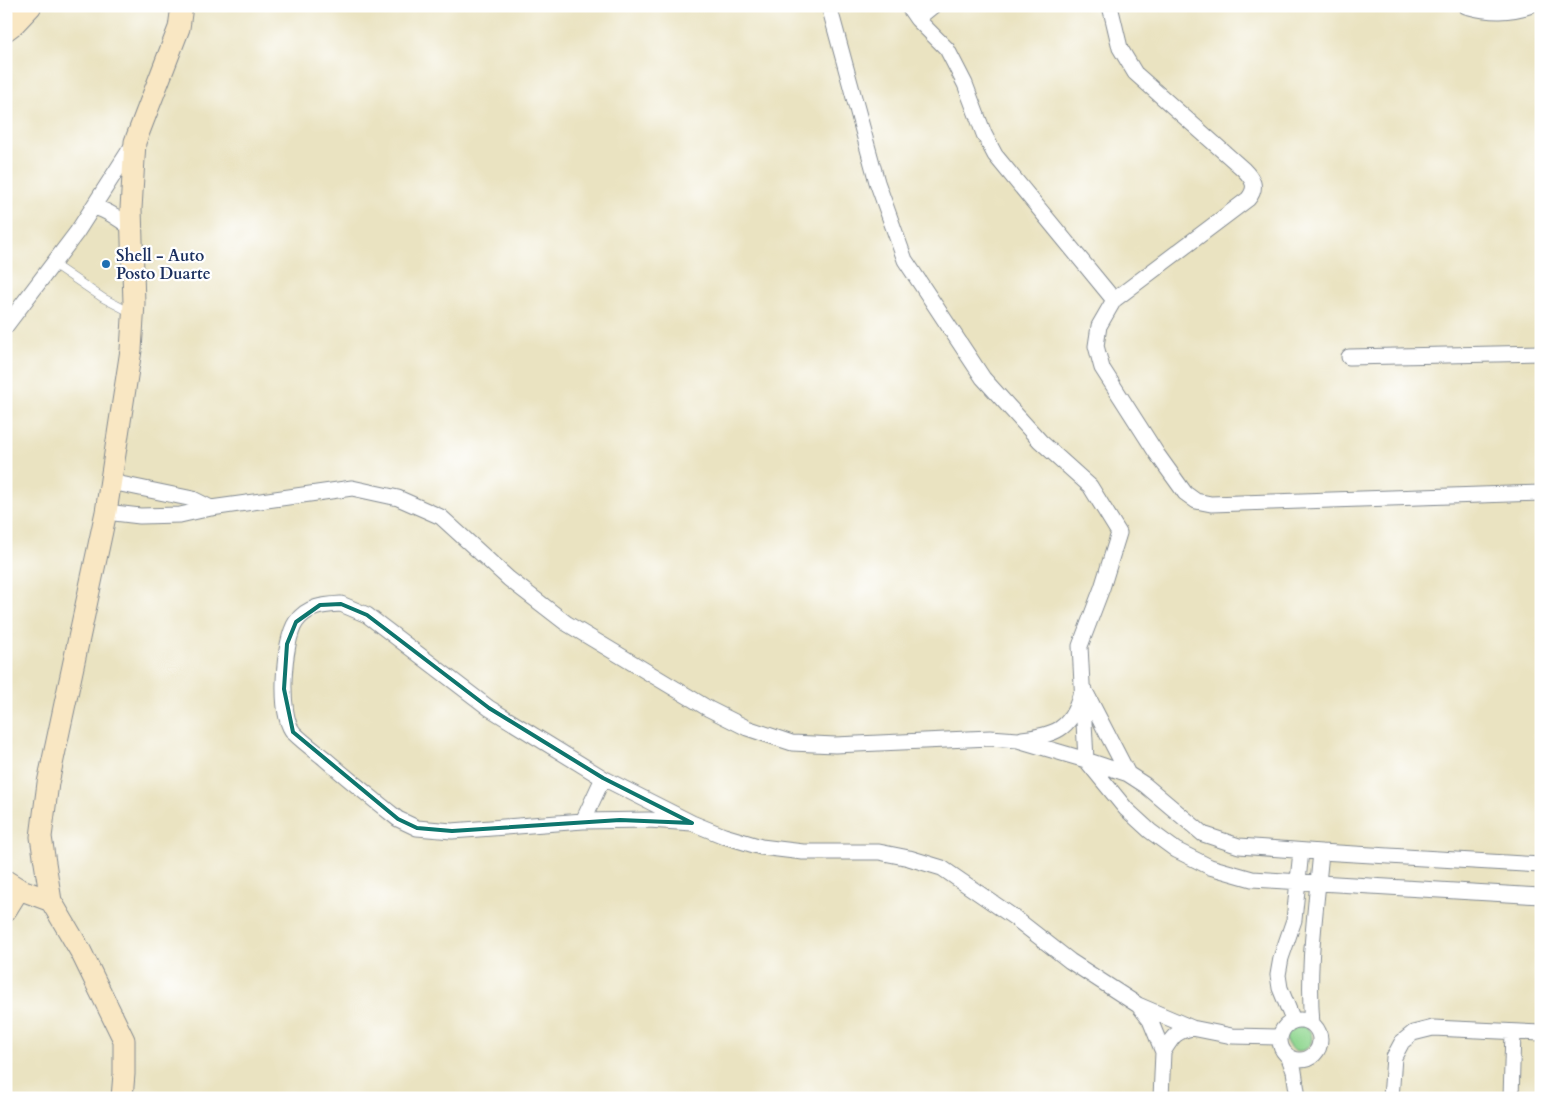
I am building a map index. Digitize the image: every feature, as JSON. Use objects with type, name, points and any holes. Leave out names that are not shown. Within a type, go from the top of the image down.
[{"type":"street","points":[[6,30],[31,6]]},
{"type":"street","points":[[6,326],[94,207],[135,142],[179,28],[182,6]]},
{"type":"street","points":[[829,6],[877,182],[905,260],[983,378],[1040,441],[1090,486],[1119,533],[1102,588],[1080,646],[1086,760],[1126,809],[1150,832],[1176,850],[1210,867],[1252,879],[1541,896]]},
{"type":"street","points":[[908,6],[917,19],[947,49],[966,84],[984,134],[995,155],[1114,300]]},
{"type":"street","points":[[917,19],[933,6]]},
{"type":"street","points":[[1110,6],[1120,48],[1135,73],[1243,168],[1252,177],[1254,188],[1248,199],[1114,300],[1099,326],[1096,346],[1102,368],[1157,454],[1185,493],[1196,501],[1211,504],[1541,494]]},
{"type":"street","points":[[1466,6],[1506,11],[1515,11],[1530,6]]},
{"type":"street","points":[[122,1098],[124,1040],[81,952],[51,901],[41,837],[48,783],[106,512],[130,350],[133,314],[132,229],[135,142]]},
{"type":"street","points":[[94,207],[113,214],[132,229]]},
{"type":"street","points":[[1349,357],[1541,353]]},
{"type":"street","points":[[111,482],[193,500],[211,508]]},
{"type":"street","points":[[106,512],[160,516],[180,515],[211,508],[352,488],[398,498],[441,517],[509,579],[566,623],[710,709],[747,728],[792,744],[835,745],[990,738],[1018,740],[1128,774],[1145,785],[1203,834],[1239,846],[1541,864]]},
{"type":"street","points":[[692,823],[649,820],[583,821],[452,830],[417,828],[398,819],[293,732],[285,709],[284,689],[287,644],[296,622],[306,612],[320,605],[341,604],[367,614],[489,708],[603,778],[692,823],[761,848],[803,852],[879,852],[909,858],[942,868],[1015,918],[1070,961],[1138,1004],[1192,1028],[1232,1036],[1279,1037]]},
{"type":"street","points":[[1018,740],[1054,732],[1067,724],[1076,711],[1082,685]]},
{"type":"street","points":[[1082,685],[1128,774]]},
{"type":"street","points":[[583,821],[603,778]]},
{"type":"street","points":[[1293,1020],[1280,988],[1278,975],[1281,958],[1294,920],[1302,851]]},
{"type":"street","points":[[1312,1024],[1310,976],[1322,852]]},
{"type":"street","points":[[6,910],[13,885],[51,901]]},
{"type":"street","points":[[1138,1004],[1150,1020],[1163,1052],[1161,1098]]},
{"type":"street","points":[[1293,1020],[1303,1020],[1312,1024],[1320,1035],[1320,1042],[1319,1048],[1309,1058],[1298,1097],[1289,1058],[1283,1052],[1279,1037],[1287,1024],[1293,1020]]},
{"type":"street","points":[[1163,1052],[1173,1036],[1180,1031],[1192,1028]]},
{"type":"street","points":[[1391,1098],[1394,1057],[1402,1042],[1413,1033],[1433,1028],[1541,1033]]},
{"type":"street","points":[[1511,1098],[1513,1032]]},
{"type":"street","points":[[1289,1058],[1299,1060],[1309,1058]]},
{"type":"lane","points":[[53,264],[103,298],[133,314]]},
{"type":"highlighted area","points":[[341,604],[367,615],[489,708],[603,778],[692,823],[620,820],[452,831],[417,828],[398,819],[293,732],[284,689],[287,644],[296,622],[320,605]]},
{"type":"green space","points":[[1299,1025],[1308,1029],[1312,1038],[1308,1047],[1299,1051],[1290,1047],[1286,1038],[1290,1029]]},
{"type":"place","name":"Shell - Auto Posto Duarte","points":[[106,264]]}]
